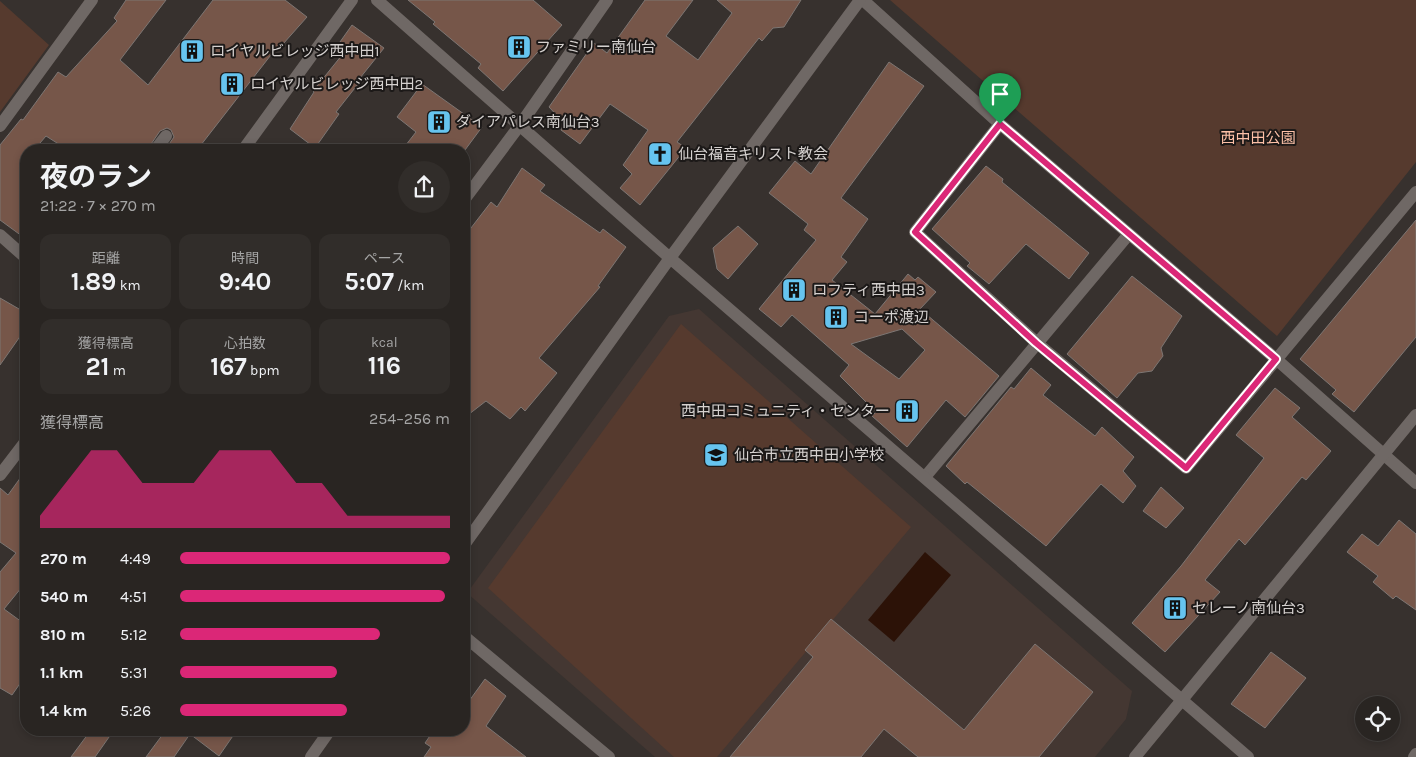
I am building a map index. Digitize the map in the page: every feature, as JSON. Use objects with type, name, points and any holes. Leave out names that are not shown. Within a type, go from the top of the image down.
[{"type":"street","points":[[0,126],[92,0]]},
{"type":"street","points":[[247,144],[352,0]]},
{"type":"street","points":[[377,0],[670,258],[925,476],[1248,757]]},
{"type":"street","points":[[470,192],[520,125],[607,0]]},
{"type":"street","points":[[470,537],[670,258],[861,0],[1000,124],[1276,359],[1416,483]]},
{"type":"street","points":[[1000,124],[915,232],[1036,343],[1186,468],[1416,192]]},
{"type":"street","points":[[160,144],[166,136]]},
{"type":"street","points":[[925,476],[1129,234]]},
{"type":"street","points":[[0,235],[20,253]]},
{"type":"street","points":[[1135,757],[1416,415]]},
{"type":"street","points":[[0,475],[20,449]]},
{"type":"street","points":[[470,641],[603,755]]},
{"type":"street","points":[[311,757],[326,736]]},
{"type":"shaded area","name":"仙台市立西中田小学校","points":[[699,309],[1132,691],[1126,719],[1095,757],[655,757],[470,596],[470,589],[669,316]]},
{"type":"shaded area","points":[[925,552],[951,575],[894,642],[868,620]]},
{"type":"green space","name":"西中田公園","points":[[890,0],[1416,0],[1416,162],[1277,336]]},
{"type":"green space","points":[[0,1],[49,45],[0,112]]},
{"type":"green space","points":[[681,324],[911,527],[717,757],[674,757],[488,588]]},
{"type":"building","points":[[126,0],[166,0],[120,60],[148,85],[213,0],[285,0],[307,17],[283,44],[281,42],[202,144],[169,144],[174,137],[171,130],[167,128],[160,131],[151,144],[59,144],[46,136],[39,144],[20,144],[20,235],[0,220],[0,145],[21,119],[23,120],[58,72],[66,77],[117,21],[114,18]]},
{"type":"building","points":[[408,0],[533,0],[562,25],[503,91],[478,68],[481,64],[433,24],[435,22]]},
{"type":"building","points":[[645,0],[693,0],[666,36],[698,60],[732,13],[717,0],[801,0],[784,27],[773,28],[762,41],[759,38],[677,142],[686,148],[640,205],[620,188],[632,174],[623,165],[648,130],[610,104],[580,144],[561,130],[564,123],[549,107],[594,43],[607,53]]},
{"type":"building","points":[[352,25],[384,48],[336,112],[339,114],[318,144],[310,144],[290,129],[313,91],[342,55],[335,49]]},
{"type":"building","points":[[889,62],[924,86],[841,198],[868,219],[841,257],[847,262],[832,280],[875,314],[908,274],[915,280],[918,277],[936,292],[920,309],[999,376],[965,417],[946,400],[907,447],[872,416],[876,412],[840,376],[849,365],[792,315],[781,327],[759,309],[816,240],[804,230],[808,224],[769,193],[795,161],[811,174]],"holes":[[[902,329],[925,350],[899,379],[851,344]]]},
{"type":"building","name":"ダイアパレス南仙台3","points":[[422,84],[482,127],[469,144],[407,144],[416,132],[397,117]]},
{"type":"building","points":[[986,166],[1003,179],[1002,182],[1089,253],[1069,279],[1026,244],[989,284],[967,266],[970,263],[932,229]]},
{"type":"building","points":[[522,168],[545,185],[540,191],[600,233],[603,229],[626,247],[598,286],[600,287],[539,358],[557,373],[525,411],[521,407],[510,419],[486,401],[470,413],[470,229],[491,202],[497,207]]},
{"type":"building","points":[[1416,220],[1416,337],[1354,412],[1332,394],[1336,390],[1300,359]]},
{"type":"building","points":[[738,226],[758,244],[728,279],[717,269],[713,248]]},
{"type":"building","points":[[1132,276],[1182,316],[1161,348],[1163,356],[1152,371],[1138,373],[1117,398],[1067,354]]},
{"type":"building","points":[[0,298],[20,310],[20,337],[0,365]]},
{"type":"building","points":[[1031,368],[1051,385],[1043,395],[1095,436],[1102,427],[1134,457],[1123,471],[1136,486],[1123,503],[1101,484],[1046,546],[967,482],[965,484],[946,466],[1011,387],[1014,389]]},
{"type":"building","points":[[1275,388],[1300,408],[1292,417],[1331,451],[1306,480],[1302,477],[1245,545],[1239,539],[1205,580],[1220,592],[1165,652],[1132,623],[1181,566],[1264,458],[1236,435]]},
{"type":"building","points":[[20,478],[20,589],[4,609],[20,621],[20,684],[12,695],[0,688],[0,572],[16,553],[0,542],[0,488],[8,495]]},
{"type":"building","points":[[1161,487],[1184,508],[1166,528],[1143,511]]},
{"type":"building","points":[[1399,520],[1416,534],[1416,610],[1396,596],[1393,599],[1373,582],[1378,576],[1347,552],[1362,534],[1378,546]]},
{"type":"building","points":[[831,619],[964,730],[1035,644],[1093,692],[1039,757],[918,757],[884,729],[861,757],[730,757],[813,657],[805,650]]},
{"type":"building","points":[[1271,652],[1306,678],[1265,728],[1231,704]]},
{"type":"building","points":[[485,679],[506,696],[486,726],[526,757],[424,757],[431,747],[425,743],[430,736],[470,736],[470,700]]},
{"type":"building","points":[[87,736],[110,736],[95,757],[71,757]]},
{"type":"building","points":[[162,736],[189,736],[174,757],[146,757]]},
{"type":"building","points":[[193,736],[233,736],[219,756]]},
{"type":"place","name":"ファミリー南仙台","points":[[519,47]]},
{"type":"place","name":"ロイヤルビレッジ西中田1","points":[[192,51]]},
{"type":"place","name":"ロイヤルビレッジ西中田2","points":[[232,84]]},
{"type":"place","name":"ダイアパレス南仙台3","points":[[439,122]]},
{"type":"place","name":"仙台福音キリスト教会","points":[[660,154]]},
{"type":"place","name":"ロフティ西中田3","points":[[794,290]]},
{"type":"place","name":"コーポ渡辺","points":[[836,317]]},
{"type":"place","name":"西中田コミュニティ・センター","points":[[907,411]]},
{"type":"place","name":"仙台市立西中田小学校","points":[[716,455]]},
{"type":"place","name":"セレーノ南仙台3","points":[[1175,608]]},
{"type":"route","points":[[1000,124],[1276,359],[1186,468],[1036,343],[915,232],[1000,124]]}]
